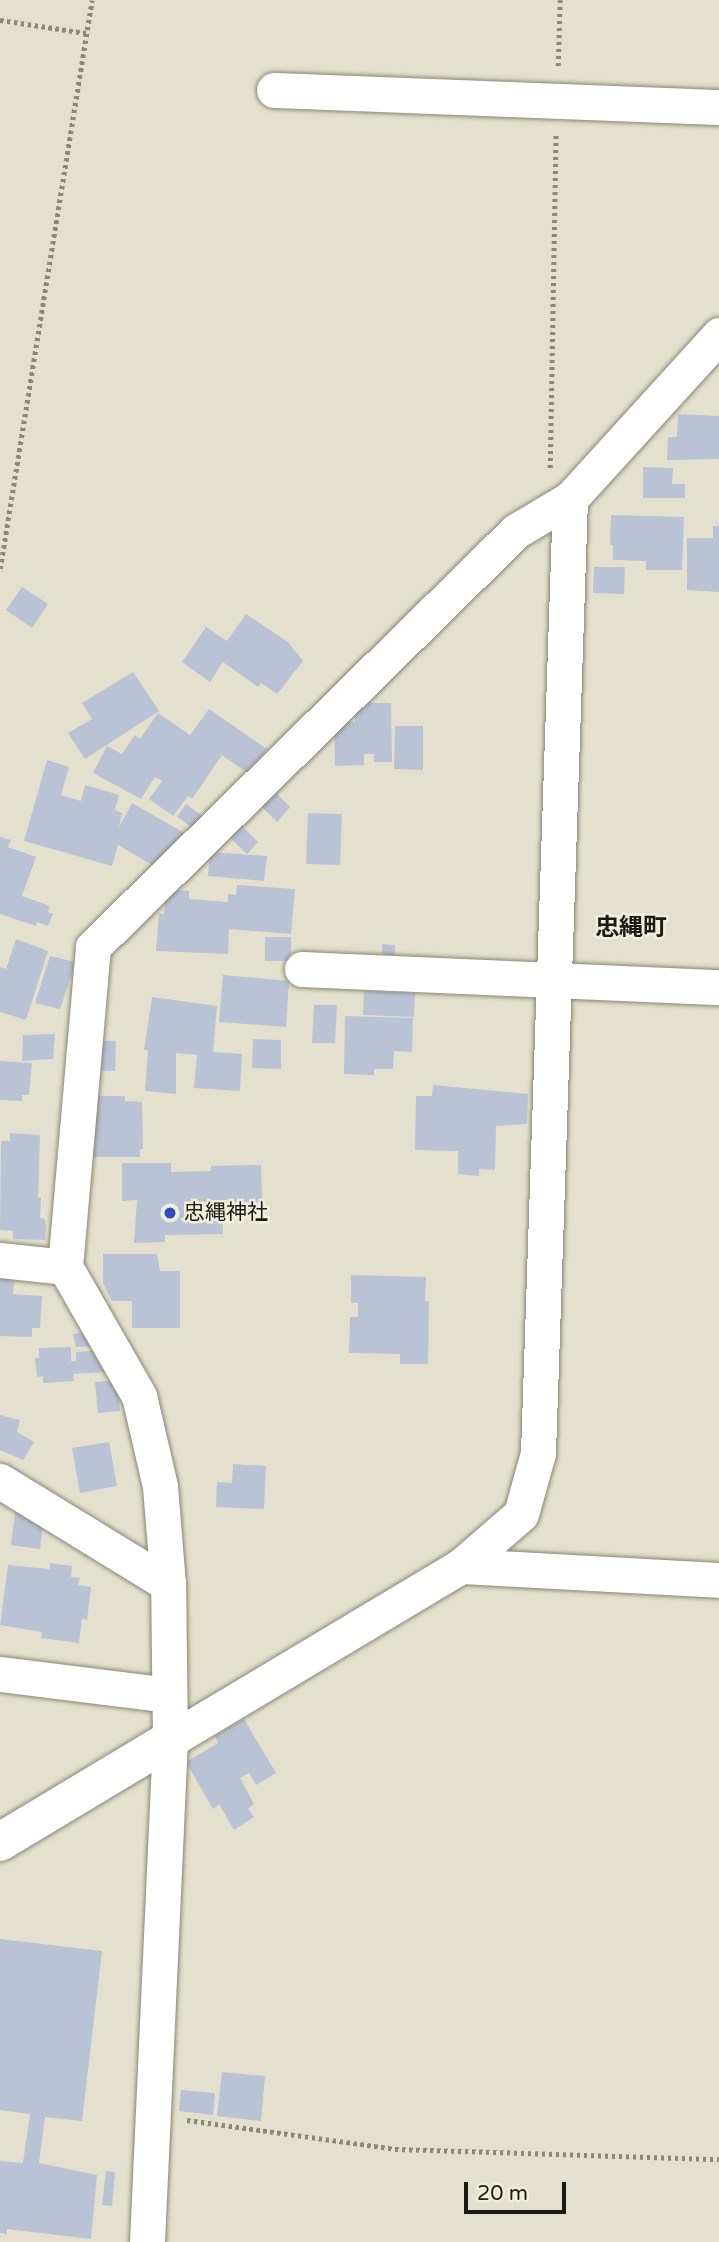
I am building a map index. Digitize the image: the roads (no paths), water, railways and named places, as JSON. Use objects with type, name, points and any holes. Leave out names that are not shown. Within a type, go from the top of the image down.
[{"type":"street","points":[[274,90],[719,107]]},
{"type":"street","points":[[147,2242],[170,1740],[168,1584],[160,1486],[139,1396],[65,1268],[93,947],[516,531],[560,505],[719,335]]},
{"type":"street","points":[[0,1842],[461,1566],[522,1514],[538,1452],[554,981],[560,505]]},
{"type":"street","points":[[302,969],[719,986]]},
{"type":"street","points":[[0,1260],[65,1268]]},
{"type":"street","points":[[0,1482],[168,1584]]},
{"type":"street","points":[[461,1566],[719,1580]]},
{"type":"street","points":[[0,1674],[169,1695]]},
{"type":"place","name":"忠縄神社","points":[[170,1213]]},
{"type":"district","name":"忠縄町","points":[[631,928]]}]
